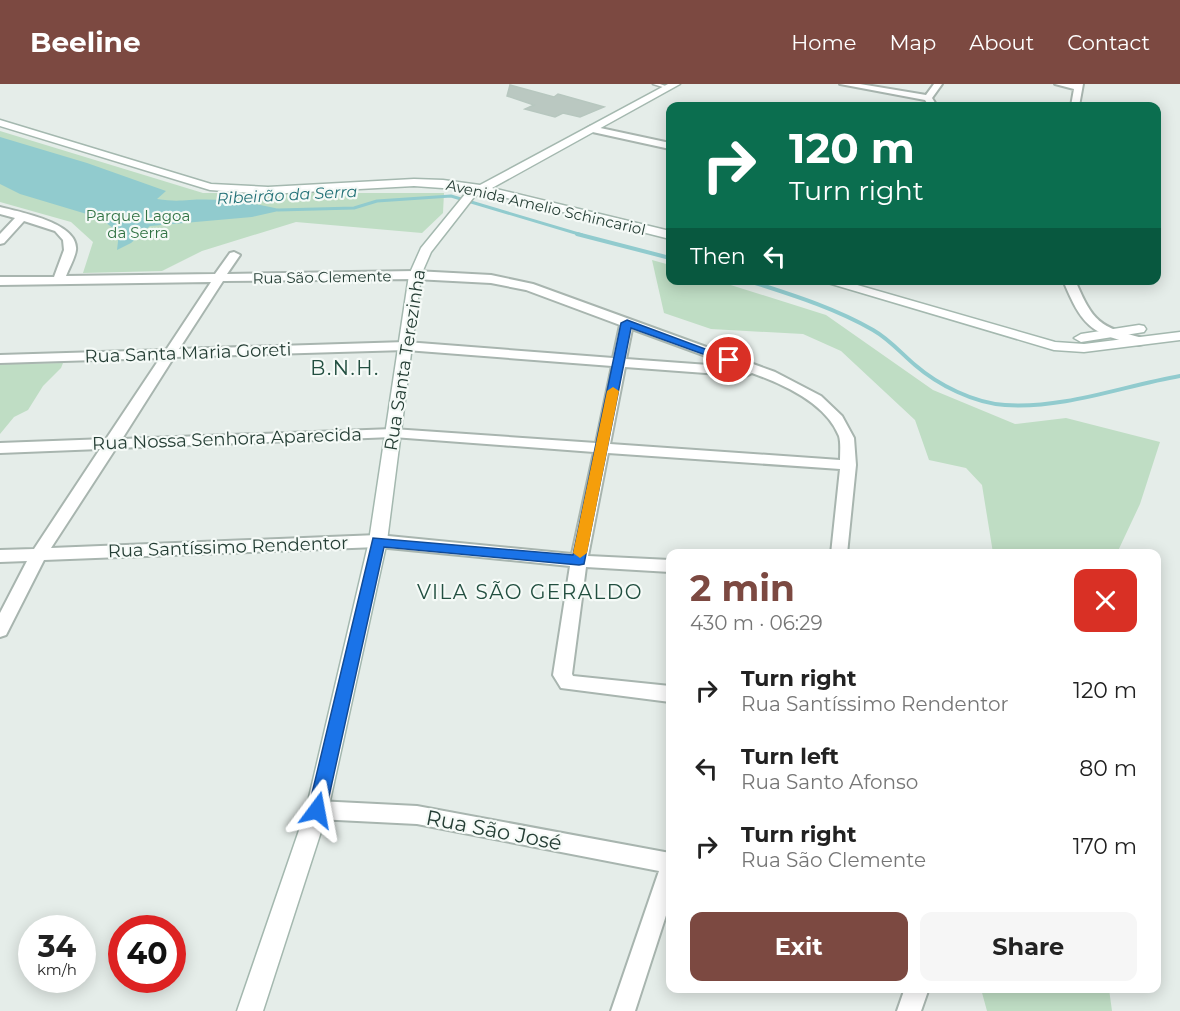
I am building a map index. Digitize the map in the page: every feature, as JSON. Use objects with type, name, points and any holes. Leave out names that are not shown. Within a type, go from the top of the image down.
[{"type":"main road","name":"Rua Santa Terezinha","points":[[250,1011],[317,810],[378,541],[415,276],[425,250],[475,191],[672,86]]},
{"type":"main road","name":"Avenida Amelio Schincariol","points":[[0,117],[225,185],[257,187],[405,178],[666,227]]},
{"type":"main road","name":"Avenida Amelio Schincariol","points":[[0,123],[186,181],[230,190],[270,192],[443,183],[666,234]]},
{"type":"main road","points":[[841,285],[1046,345],[1084,348],[1180,325]]},
{"type":"main road","points":[[868,285],[1038,335],[1065,339],[1108,332],[1180,336]]},
{"type":"main road","points":[[1086,317],[1087,337]]},
{"type":"street","points":[[844,84],[931,102],[938,84]]},
{"type":"street","points":[[1059,84],[1079,86],[1076,102]]},
{"type":"street","points":[[591,129],[666,145]]},
{"type":"street","points":[[0,210],[59,229],[69,239],[70,250],[59,280]]},
{"type":"street","points":[[0,241],[21,218]]},
{"type":"street","points":[[0,630],[39,554],[234,255]]},
{"type":"street","name":"Rua São Clemente","points":[[0,281],[415,276],[491,279],[529,287],[770,375],[816,399],[837,419],[847,438],[848,465],[840,549]]},
{"type":"street","points":[[1071,285],[1086,317],[1108,332]]},
{"type":"street","points":[[1086,317],[1136,335]]},
{"type":"street","points":[[627,323],[579,561],[562,675],[568,683],[666,694]]},
{"type":"street","name":"Rua Santa Maria Goreti","points":[[0,359],[406,346],[619,361],[770,375]]},
{"type":"street","name":"Rua Nossa Senhora Aparecida","points":[[0,448],[393,433],[848,465]]},
{"type":"street","name":"Rua Santíssimo Rendentor","points":[[0,555],[378,541],[579,561],[666,566]]},
{"type":"street","name":"Rua São José","points":[[317,810],[417,815],[666,862]]},
{"type":"street","points":[[623,1011],[666,883]]},
{"type":"street","points":[[909,1011],[915,993]]},
{"type":"lane","points":[[655,84],[672,86]]},
{"type":"green space","name":"Parque Lagoa da Serra","points":[[0,131],[203,193],[444,193],[443,213],[422,233],[296,222],[202,251],[162,271],[83,273],[93,242],[71,222],[0,202]]},
{"type":"green space","points":[[652,260],[666,264],[666,285],[731,285],[826,315],[933,390],[1015,424],[1066,418],[1160,442],[1140,504],[1119,549],[992,549],[982,485],[966,468],[929,460],[915,420],[841,351],[803,334],[711,329],[664,313]]},
{"type":"green space","points":[[63,363],[43,386],[28,410],[14,417],[0,434],[0,364]]},
{"type":"green space","points":[[982,993],[1110,993],[1112,1011],[987,1011]]},
{"type":"water","points":[[0,137],[87,163],[166,191],[157,199],[225,200],[283,210],[252,217],[150,226],[131,243],[117,250],[119,233],[100,218],[20,194],[0,184]]},
{"type":"building","points":[[510,85],[554,97],[558,94],[604,107],[580,117],[563,113],[555,117],[525,109],[534,105],[507,96]]},
{"type":"waterway","name":"Ribeirão da Serra","points":[[278,210],[354,208],[377,201],[451,196],[582,235]]},
{"type":"waterway","name":"Ribeirão da Serra","points":[[577,234],[666,257]]},
{"type":"waterway","name":"Ribeirão da Serra","points":[[761,285],[811,302],[858,322],[884,338],[934,379],[957,392],[993,404],[1049,404],[1180,376]]},
{"type":"slow traffic","points":[[580,553],[613,391]]},
{"type":"district","name":"B.N.H.","points":[[345,368]]},
{"type":"district","name":"VILA SÃO GERALDO","points":[[530,592]]},
{"type":"route","points":[[317,810],[378,541],[579,561],[627,323],[729,360]]}]
